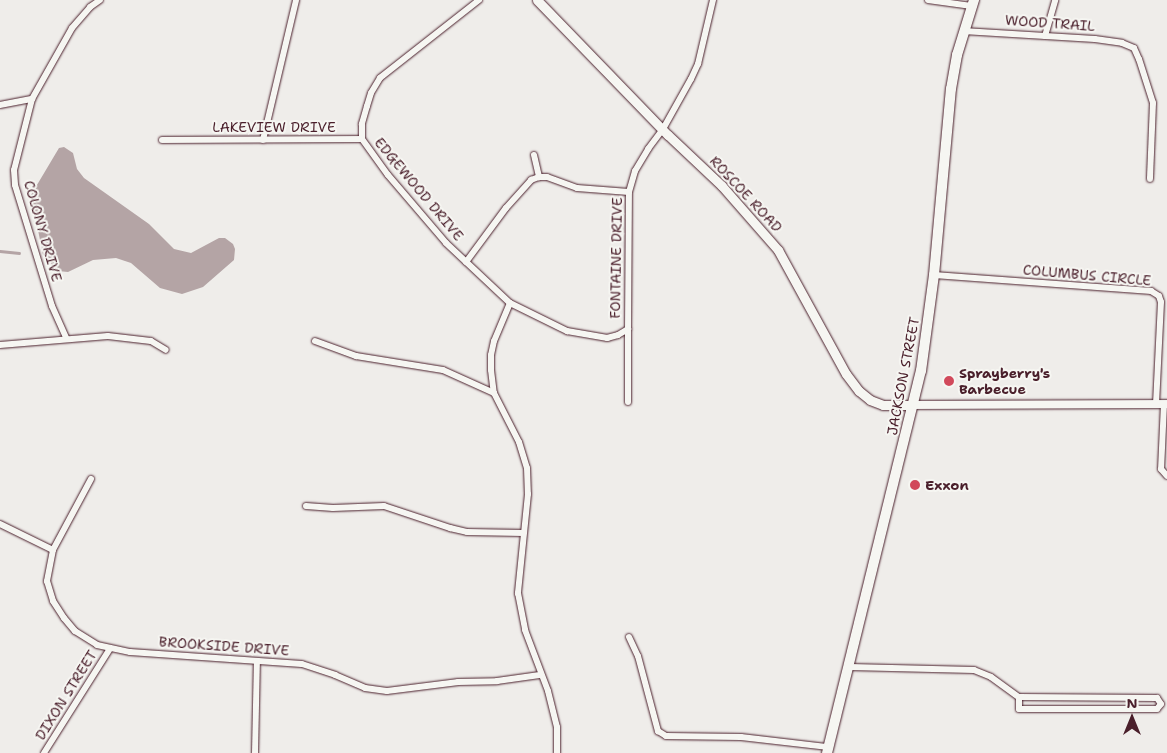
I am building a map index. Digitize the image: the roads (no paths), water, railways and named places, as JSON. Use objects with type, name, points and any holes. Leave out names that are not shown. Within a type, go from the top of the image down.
[{"type":"main road","name":"ROSCOE ROAD","points":[[537,0],[663,129],[722,186],[778,250],[846,374],[858,391],[870,400],[883,405],[913,405]]},
{"type":"main road","name":"JACKSON STREET","points":[[828,750],[850,667],[925,351],[951,90],[963,31],[973,3]]},
{"type":"street","name":"COLONY DRIVE","points":[[67,339],[52,306],[15,184],[14,170],[32,99],[72,28],[90,7],[100,0]]},
{"type":"street","points":[[263,140],[296,0]]},
{"type":"street","name":"EDGEWOOD DRIVE","points":[[479,0],[380,78],[371,93],[367,106],[362,124],[362,138],[388,175],[446,243],[510,303]]},
{"type":"street","name":"FONTAINE DRIVE","points":[[510,303],[566,331],[607,338],[618,336],[628,328],[629,192],[641,160],[663,129],[698,64],[712,0]]},
{"type":"street","points":[[928,0],[973,3]]},
{"type":"street","points":[[1045,36],[1055,0]]},
{"type":"street","name":"WOOD TRAIL","points":[[963,31],[1095,39],[1122,43],[1134,48],[1140,59],[1153,103],[1150,179]]},
{"type":"street","points":[[0,105],[32,99]]},
{"type":"street","name":"LAKEVIEW DRIVE","points":[[162,140],[362,138]]},
{"type":"street","points":[[534,155],[539,177]]},
{"type":"street","points":[[466,262],[524,184],[539,177],[555,179],[577,188],[629,192]]},
{"type":"street","name":"COLUMBUS CIRCLE","points":[[934,275],[1151,291],[1159,296],[1161,302],[1161,468],[1167,476]]},
{"type":"street","points":[[510,303],[497,333],[491,355],[494,393],[519,442],[527,468],[528,494],[518,592],[525,630],[548,691],[557,727],[557,753]]},
{"type":"street","points":[[628,328],[628,402]]},
{"type":"street","points":[[0,345],[115,337],[151,341],[166,350]]},
{"type":"street","points":[[315,341],[356,356],[443,370],[494,393]]},
{"type":"street","points":[[913,405],[1162,404]]},
{"type":"street","name":"BROOKSIDE DRIVE","points":[[91,479],[53,550],[47,581],[53,601],[75,631],[97,645],[109,650],[302,664],[335,674],[365,688],[387,691],[458,682],[497,681],[540,674]]},
{"type":"street","points":[[306,506],[333,508],[384,506],[467,532],[523,533]]},
{"type":"street","points":[[0,524],[53,550]]},
{"type":"street","points":[[629,637],[638,656],[658,731],[666,736],[750,737],[828,750]]},
{"type":"street","name":"DIXON STREET","points":[[44,753],[109,650]]},
{"type":"street","points":[[255,753],[257,662]]},
{"type":"street","points":[[850,667],[974,670],[991,677],[1019,698],[1157,698],[1161,704],[1157,709],[1019,709],[1019,698]]},
{"type":"waterway","points":[[0,251],[19,253]]},
{"type":"place","name":"Sprayberry's Barbecue","points":[[949,381]]},
{"type":"place","name":"Exxon","points":[[915,485]]}]
